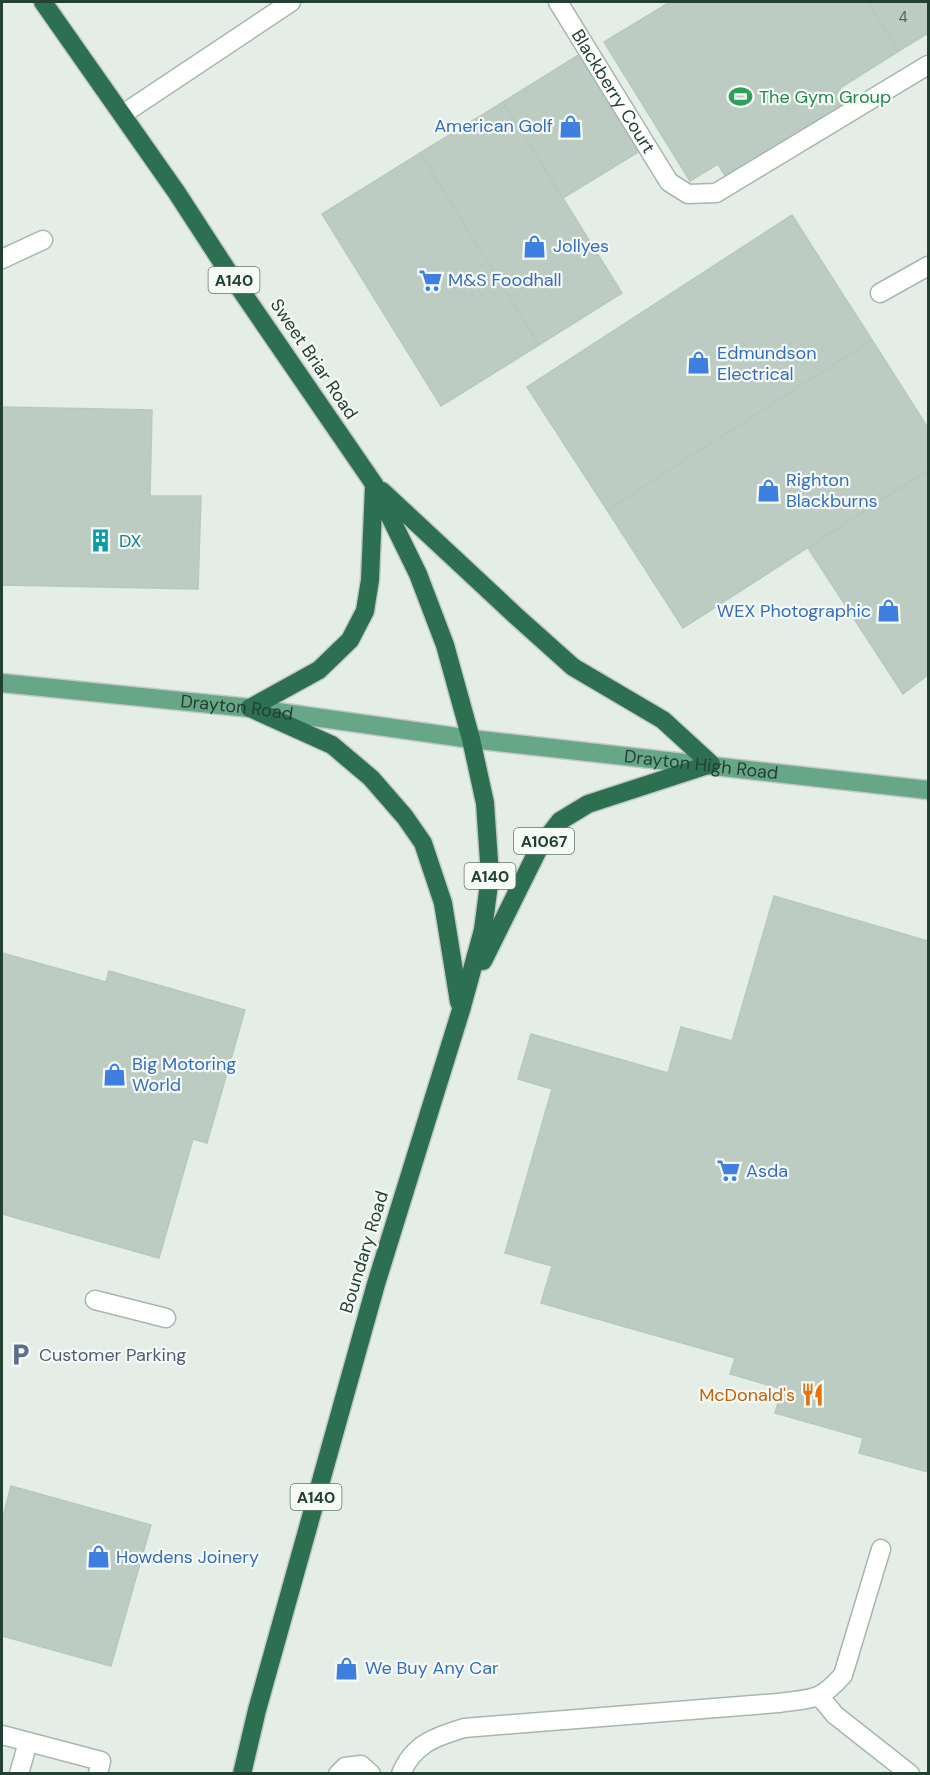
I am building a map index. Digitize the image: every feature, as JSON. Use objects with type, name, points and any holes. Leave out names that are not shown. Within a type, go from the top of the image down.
[{"type":"highway","name":"Sweet Briar Road","points":[[43,2],[123,114],[374,484],[418,574],[445,645],[471,739]]},
{"type":"highway","points":[[250,708],[319,670],[350,640],[365,611],[370,580],[374,484]]},
{"type":"highway","name":"A140","points":[[374,484],[573,667],[663,720],[711,764]]},
{"type":"highway","name":"A140","points":[[250,708],[332,745],[371,778],[405,817],[423,843],[443,903],[461,1010]]},
{"type":"highway","name":"Boundary Road","points":[[242,1773],[257,1710],[376,1284],[461,1010],[483,930],[490,876],[485,803],[471,739]]},
{"type":"highway","name":"A1067","points":[[461,1010],[539,848],[560,821],[588,804],[711,764]]},
{"type":"main road","name":"Drayton Road","points":[[2,683],[250,708],[471,739]]},
{"type":"main road","name":"Drayton High Road","points":[[471,739],[928,790]]},
{"type":"street","points":[[123,114],[193,65],[291,2]]},
{"type":"street","name":"Blackberry Court","points":[[558,2],[669,182],[688,194],[716,193],[928,65]]},
{"type":"street","points":[[2,259],[43,240]]},
{"type":"street","points":[[880,293],[928,266]]},
{"type":"street","points":[[94,1300],[166,1318]]},
{"type":"street","points":[[401,1773],[411,1755],[433,1737],[464,1728],[778,1703],[820,1697],[843,1675],[881,1549]]},
{"type":"street","points":[[820,1697],[835,1715],[910,1773]]},
{"type":"street","points":[[2,1735],[101,1761],[98,1773]]},
{"type":"street","points":[[20,1773],[28,1742]]},
{"type":"street","points":[[338,1773],[345,1767],[361,1765],[371,1773]]},
{"type":"building","name":"The Gym Group","points":[[670,2],[868,2],[899,51],[840,88],[850,105],[728,181],[718,164],[690,181],[604,42]]},
{"type":"building","points":[[868,2],[928,2],[928,33],[899,51]]},
{"type":"building","name":"American Golf","points":[[580,54],[640,151],[563,198],[503,102]]},
{"type":"building","name":"Jollyes","points":[[503,102],[622,293],[539,345],[420,153]]},
{"type":"building","name":"M&S Foodhall","points":[[420,153],[539,345],[441,406],[322,214]]},
{"type":"building","name":"Edmundson Electrical","points":[[792,215],[872,340],[607,510],[527,387]]},
{"type":"building","name":"Righton Blackburns","points":[[872,340],[928,428],[928,470],[683,628],[607,510]]},
{"type":"building","name":"DX","points":[[2,407],[152,410],[150,496],[201,496],[198,589],[2,585]]},
{"type":"building","name":"WEX Photographic","points":[[928,470],[928,675],[903,694],[808,548]]},
{"type":"building","name":"Asda","points":[[774,896],[928,941],[928,1472],[859,1453],[863,1438],[775,1413],[782,1389],[730,1374],[735,1358],[541,1303],[552,1266],[505,1253],[552,1089],[518,1079],[531,1034],[668,1073],[681,1027],[732,1041]]},
{"type":"building","name":"Big Motoring World","points":[[2,953],[106,982],[109,971],[245,1010],[207,1143],[193,1139],[159,1258],[2,1214]]},
{"type":"building","points":[[11,1486],[151,1525],[111,1666],[2,1636],[2,1520]]},
{"type":"place","name":"The Gym Group","points":[[741,97]]},
{"type":"place","name":"American Golf","points":[[571,126]]},
{"type":"place","name":"Jollyes","points":[[535,246]]},
{"type":"place","name":"M&S Foodhall","points":[[430,280]]},
{"type":"place","name":"Edmundson Electrical","points":[[699,363]]},
{"type":"place","name":"Righton Blackburns","points":[[768,490]]},
{"type":"place","name":"DX","points":[[101,541]]},
{"type":"place","name":"WEX Photographic","points":[[889,611]]},
{"type":"place","name":"Big Motoring World","points":[[114,1074]]},
{"type":"place","name":"Asda","points":[[728,1171]]},
{"type":"place","name":"Customer Parking","points":[[21,1355]]},
{"type":"place","name":"McDonald's","points":[[813,1395]]},
{"type":"place","name":"Howdens Joinery","points":[[98,1557]]},
{"type":"place","name":"We Buy Any Car","points":[[347,1668]]}]
